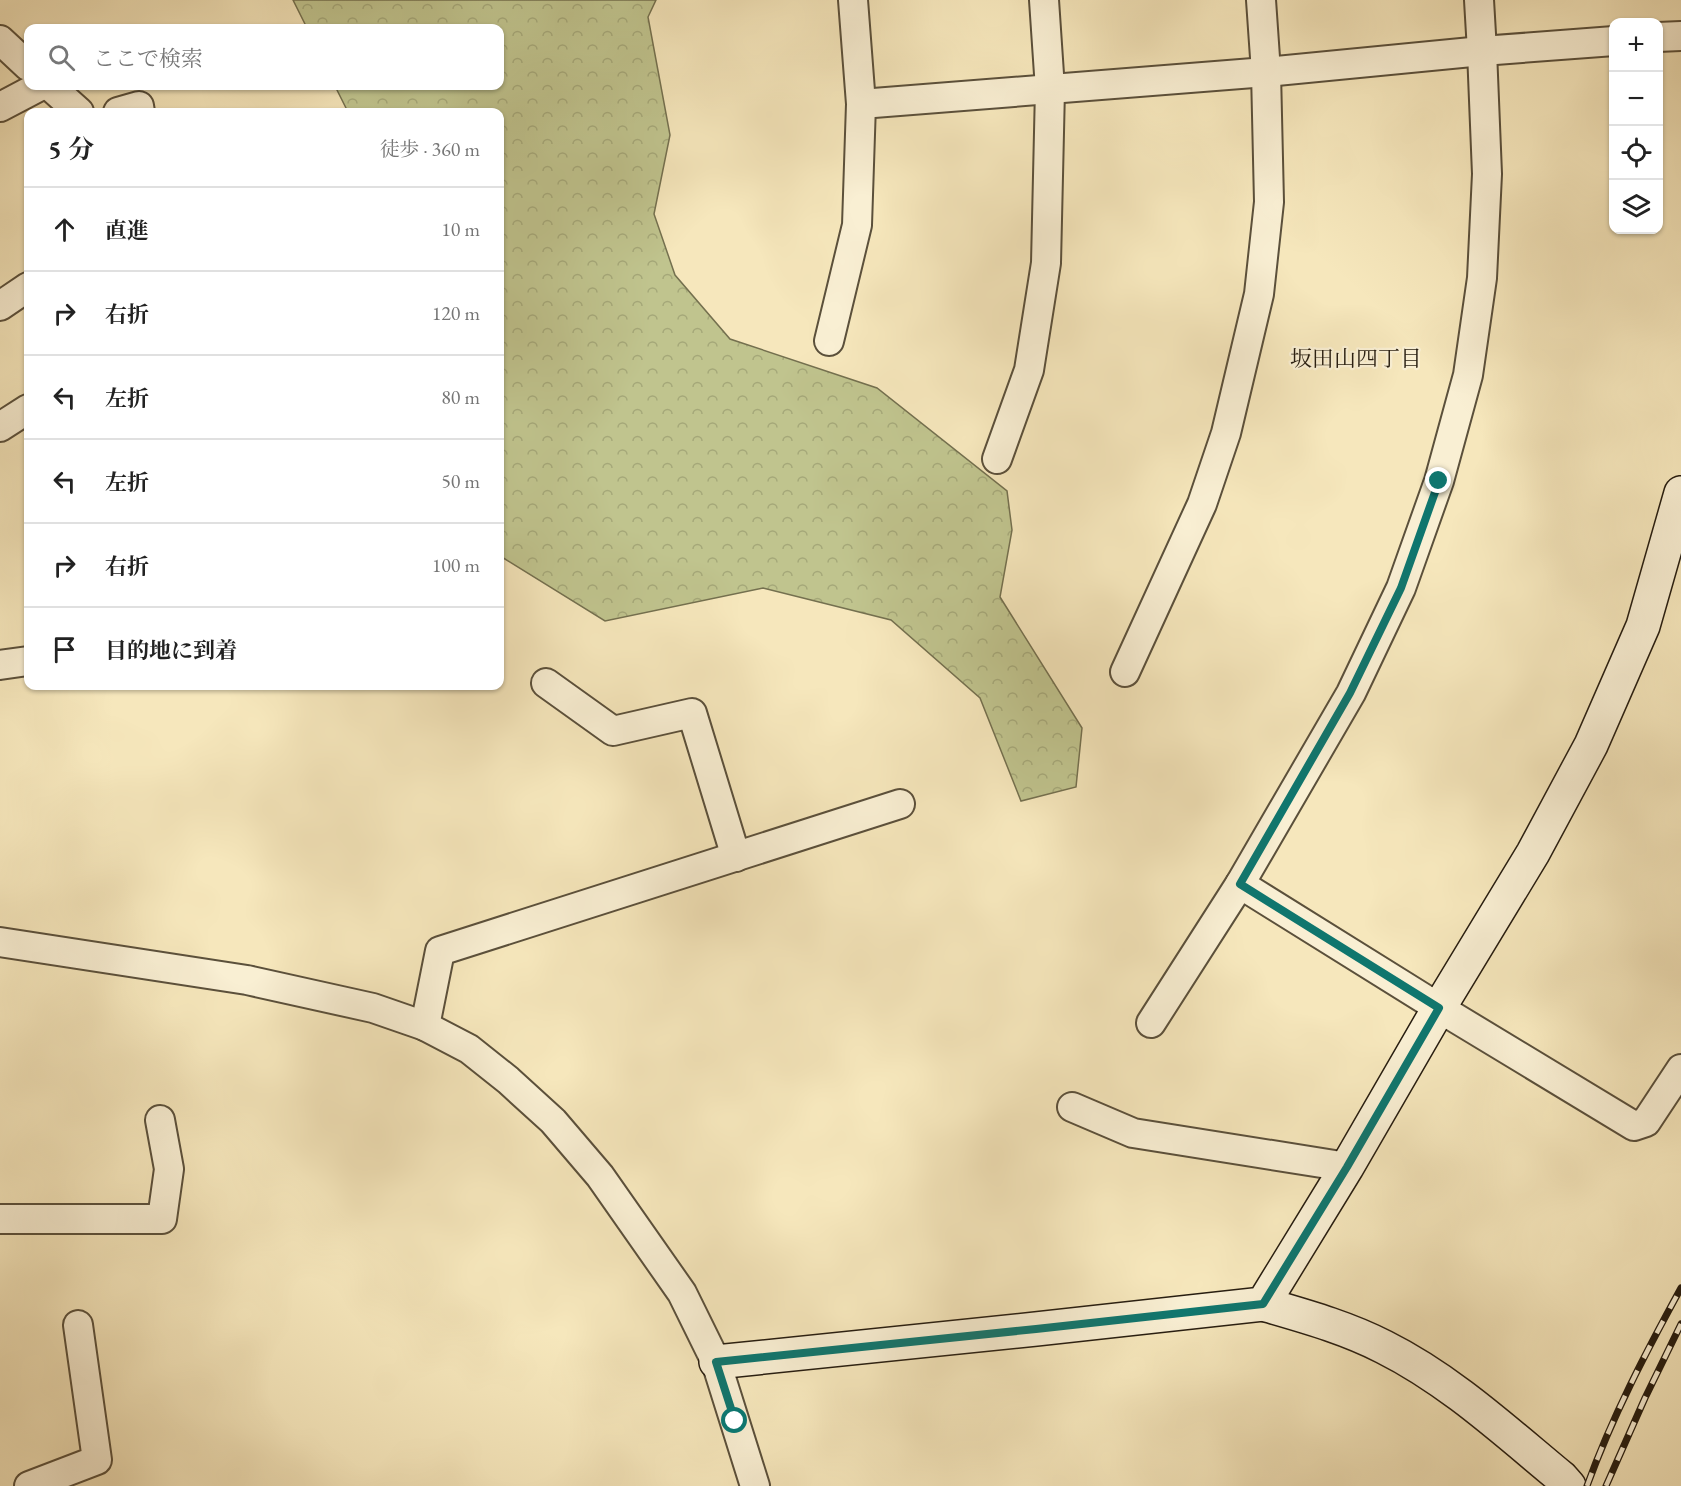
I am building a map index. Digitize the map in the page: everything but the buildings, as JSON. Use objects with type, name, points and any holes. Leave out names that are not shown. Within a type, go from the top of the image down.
[{"type":"street","points":[[829,341],[857,225],[861,104],[853,0]]},
{"type":"street","points":[[997,459],[1029,370],[1046,263],[1050,89],[1044,0]]},
{"type":"street","points":[[1125,672],[1202,504],[1226,433],[1259,294],[1269,202],[1266,72],[1261,0]]},
{"type":"street","points":[[1151,1023],[1240,884],[1350,693],[1401,588],[1439,481],[1468,375],[1482,278],[1487,174],[1479,0]]},
{"type":"street","points":[[1663,37],[1681,36]]},
{"type":"street","points":[[0,40],[24,62]]},
{"type":"street","points":[[861,104],[1266,72],[1609,41]]},
{"type":"street","points":[[0,107],[32,90]]},
{"type":"street","points":[[54,90],[75,108]]},
{"type":"street","points":[[0,306],[24,290]]},
{"type":"street","points":[[0,427],[24,412]]},
{"type":"street","points":[[1263,1304],[1533,853],[1591,745],[1643,626],[1681,493]]},
{"type":"street","points":[[0,665],[24,662]]},
{"type":"street","points":[[546,683],[613,731],[692,713],[735,857]]},
{"type":"street","points":[[425,1026],[440,951],[900,804]]},
{"type":"street","points":[[1240,884],[1634,1126],[1646,1122],[1681,1068]]},
{"type":"street","points":[[0,942],[247,980],[373,1008],[425,1026],[469,1049],[508,1080],[553,1121],[600,1176],[682,1293],[716,1362],[755,1486]]},
{"type":"street","points":[[1072,1107],[1133,1133],[1347,1167]]},
{"type":"street","points":[[0,1219],[162,1219],[169,1169],[160,1120]]},
{"type":"street","points":[[716,1362],[1263,1304],[1325,1322],[1385,1347],[1422,1369],[1450,1386],[1569,1486]]},
{"type":"street","points":[[29,1486],[97,1460],[78,1324]]},
{"type":"green space","points":[[293,0],[656,0],[648,17],[670,135],[654,214],[675,275],[730,339],[877,388],[1007,491],[1012,530],[1000,597],[1082,728],[1076,787],[1021,801],[980,698],[891,620],[763,588],[605,621],[504,558],[504,108],[346,108],[337,90],[504,90],[504,24],[305,24]]},
{"type":"railway","points":[[1587,1486],[1630,1385],[1681,1288]]},
{"type":"railway","points":[[1606,1486],[1681,1324]]},
{"type":"district","name":"坂田山四丁目","points":[[1356,358]]},
{"type":"route","points":[[735,1421],[716,1362],[1263,1304],[1347,1167],[1439,1008],[1240,884],[1350,693],[1401,588],[1439,481]]}]
